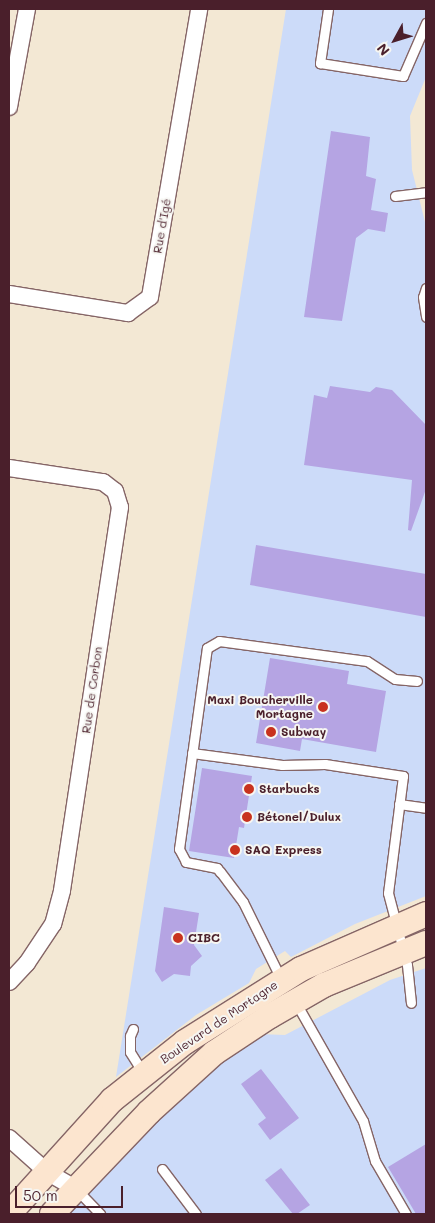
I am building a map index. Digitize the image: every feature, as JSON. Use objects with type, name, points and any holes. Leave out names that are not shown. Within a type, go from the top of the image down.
[{"type":"main road","name":"Boulevard de Mortagne","points":[[9,1214],[112,1100],[185,1042],[288,990],[395,927],[426,914]]},
{"type":"main road","name":"Boulevard de Mortagne","points":[[52,1214],[149,1112],[288,990],[426,943]]},
{"type":"street","points":[[9,107],[27,9]]},
{"type":"street","name":"Rue d'Igé","points":[[9,294],[128,313],[150,297],[199,9]]},
{"type":"street","name":"Rue de Corbon","points":[[9,468],[103,482],[115,492],[120,507],[62,890],[53,924],[28,963],[9,982]]},
{"type":"street","points":[[9,1138],[47,1172],[76,1189]]},
{"type":"lane","points":[[328,9],[320,63],[403,76],[426,23]]},
{"type":"lane","points":[[395,196],[426,192]]},
{"type":"lane","points":[[426,288],[423,297],[426,317]]},
{"type":"lane","points":[[406,1214],[375,1161],[363,1121],[288,990],[243,902],[217,868],[186,862],[181,858],[179,849],[207,648],[213,642],[367,661],[395,679],[417,682]]},
{"type":"lane","points":[[192,752],[282,765],[325,764],[403,776],[388,893],[395,927],[403,952],[411,1002]]},
{"type":"lane","points":[[399,804],[426,808]]},
{"type":"lane","points":[[133,1029],[130,1036],[130,1052],[144,1074]]},
{"type":"lane","points":[[162,1169],[196,1214]]},
{"type":"lane","points":[[76,1189],[100,1214]]},
{"type":"shaded area","points":[[286,9],[426,9],[426,77],[410,116],[412,170],[426,226],[426,896],[355,924],[291,957],[285,951],[256,969],[249,983],[196,1015],[116,1077]]},
{"type":"shaded area","points":[[426,968],[426,1214],[63,1214],[203,1074],[258,1034],[285,1035],[390,980]]},
{"type":"building","points":[[331,131],[370,137],[366,176],[376,179],[371,210],[388,213],[385,232],[368,229],[356,238],[342,321],[304,317]]},
{"type":"building","points":[[330,386],[370,392],[376,387],[392,390],[426,425],[426,489],[411,531],[408,530],[412,480],[304,465],[314,395],[327,398]]},
{"type":"building","points":[[256,545],[426,574],[426,617],[250,585]]},
{"type":"building","points":[[270,658],[349,671],[347,684],[386,691],[376,752],[302,739],[300,751],[256,743]]},
{"type":"building","points":[[202,768],[252,776],[244,828],[239,827],[234,858],[189,851]]},
{"type":"building","points":[[164,907],[199,913],[194,945],[202,956],[191,966],[190,976],[174,974],[162,982],[155,971]]},
{"type":"building","points":[[261,1069],[299,1118],[270,1140],[258,1124],[266,1118],[241,1084]]},
{"type":"building","points":[[426,1144],[426,1214],[416,1214],[388,1167]]},
{"type":"building","points":[[281,1168],[310,1205],[297,1214],[293,1214],[265,1180]]},
{"type":"place","name":"Maxi Boucherville Mortagne","points":[[323,707]]},
{"type":"place","name":"Subway","points":[[271,732]]},
{"type":"place","name":"Starbucks","points":[[249,789]]},
{"type":"place","name":"Bétonel/Dulux","points":[[247,817]]},
{"type":"place","name":"SAQ Express","points":[[235,850]]},
{"type":"place","name":"CIBC","points":[[178,938]]}]
